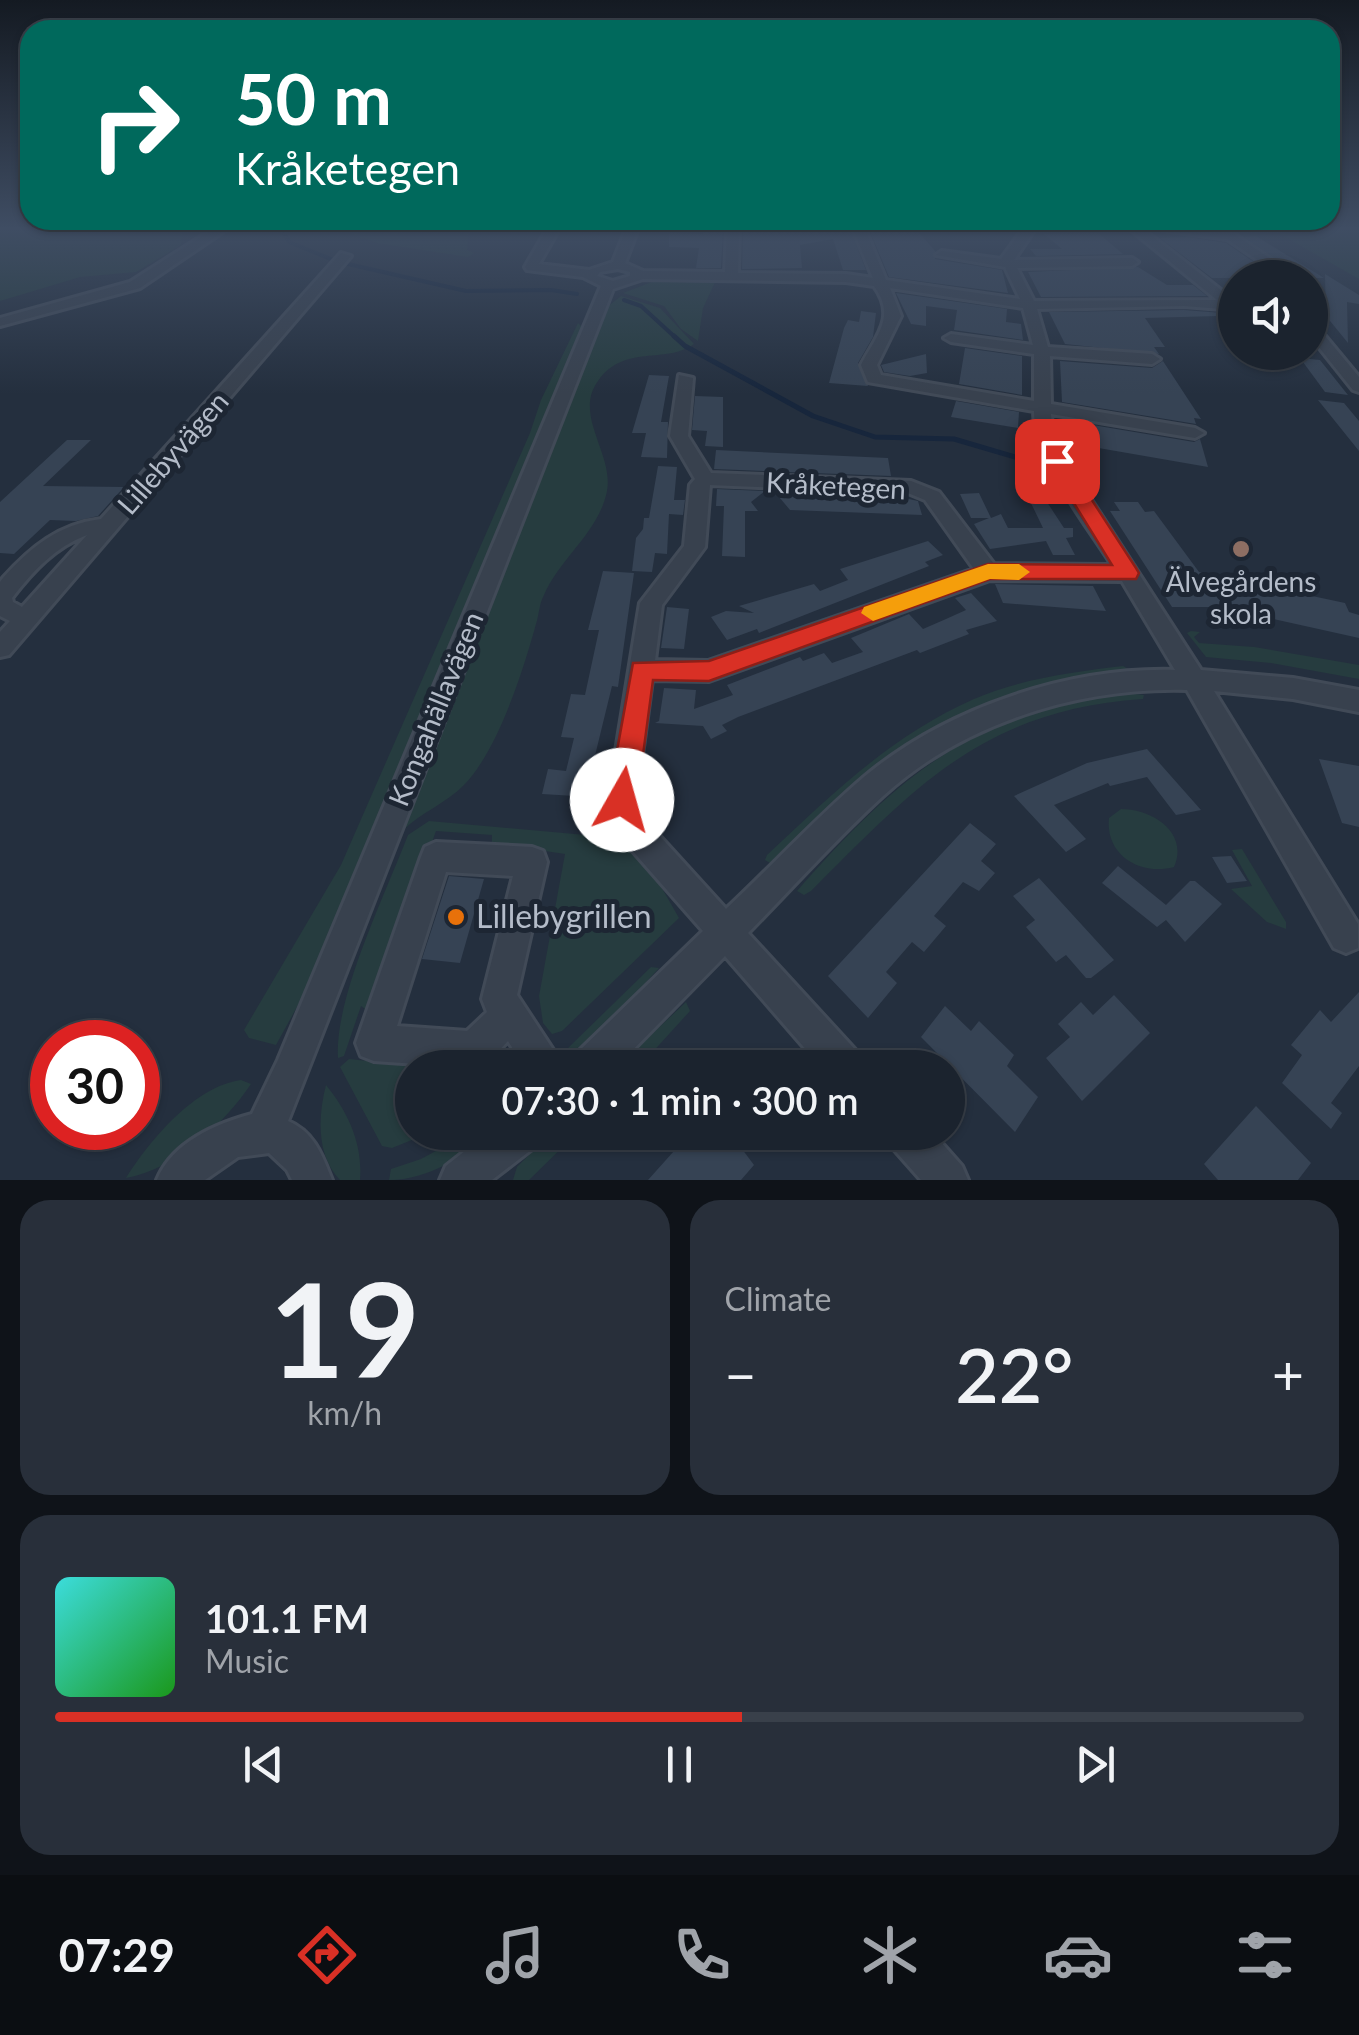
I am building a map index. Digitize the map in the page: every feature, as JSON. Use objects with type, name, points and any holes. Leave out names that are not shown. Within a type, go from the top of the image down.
[{"type":"street","points":[[0,322],[136,284]]},
{"type":"street","name":"Lillebyvägen","points":[[0,648],[320,284]]},
{"type":"street","name":"Kongahällavägen","points":[[263,1132],[291,1073],[605,284]]},
{"type":"street","points":[[879,284],[893,308],[894,328],[869,365],[874,379],[1195,433]]},
{"type":"street","points":[[891,284],[1028,305],[1218,305]]},
{"type":"street","points":[[1018,284],[1042,351],[1044,430],[1057,461],[1346,936]]},
{"type":"street","points":[[950,338],[1042,351],[1152,359]]},
{"type":"street","points":[[1328,349],[1359,387]]},
{"type":"street","points":[[685,378],[678,436],[705,479],[700,485],[694,547],[651,603],[622,800],[634,831],[831,1050]]},
{"type":"street","name":"Kråketegen","points":[[705,479],[912,487],[932,496],[988,572]]},
{"type":"street","points":[[25,619],[3,608],[0,597],[21,572],[58,538],[74,530],[109,525]]},
{"type":"street","points":[[642,670],[709,671],[988,572],[1128,573]]},
{"type":"street","points":[[606,1050],[875,785],[938,740],[1006,708],[1054,693],[1118,682],[1192,679],[1282,686],[1359,701]]},
{"type":"street","points":[[510,1014],[474,1050],[374,1042],[436,857],[532,862],[499,999],[510,1014],[535,1050]]},
{"type":"street","points":[[177,1180],[221,1143],[263,1132],[290,1142],[300,1151],[312,1180]]},
{"type":"street","points":[[474,1176],[502,1150]]},
{"type":"street","points":[[922,1150],[948,1180]]},
{"type":"green space","points":[[0,284],[56,284],[0,301]]},
{"type":"green space","points":[[646,284],[714,284],[703,308],[698,341],[681,329],[664,306],[623,293]]},
{"type":"green space","points":[[621,296],[660,308],[694,344],[671,353],[620,362],[598,381],[590,407],[608,477],[603,506],[542,598],[516,686],[488,752],[464,785],[403,830],[606,308]]},
{"type":"green space","points":[[578,323],[582,327],[567,367],[303,996],[276,1045],[249,1038],[244,1030],[341,865],[541,400]]},
{"type":"green space","points":[[1200,632],[1194,637],[1199,643],[1254,647],[1359,665],[1359,679],[1271,663],[1206,657],[1187,633]]},
{"type":"green space","points":[[1123,666],[1128,669],[1011,696],[930,731],[869,774],[770,863],[765,860],[864,768],[944,714],[1028,681]]},
{"type":"green space","points":[[1111,695],[1144,695],[1143,699],[1087,706],[1039,719],[996,737],[920,787],[811,891],[804,895],[797,891],[882,803],[943,755],[976,736],[1013,719],[1065,703]]},
{"type":"green space","points":[[1121,809],[1145,813],[1165,825],[1177,844],[1174,867],[1137,865],[1119,852],[1109,831],[1109,818]]},
{"type":"green space","points":[[429,821],[619,838],[659,883],[679,918],[562,1031],[552,1034],[543,1023],[539,996],[565,854],[492,843],[492,835],[436,831],[371,1013],[361,1006],[344,1056],[338,1058],[344,1006],[363,946],[408,835]]},
{"type":"green space","points":[[1242,849],[1286,922],[1286,929],[1267,922],[1231,889],[1252,886],[1232,850]]},
{"type":"green space","points":[[651,967],[659,968],[588,1046],[568,1048]]},
{"type":"green space","points":[[686,1002],[690,1011],[654,1050],[635,1050]]},
{"type":"green space","points":[[349,1059],[395,1064],[395,1147],[382,1146],[340,1067]]},
{"type":"green space","points":[[241,1080],[251,1084],[197,1143],[163,1165],[126,1178],[147,1150],[160,1150],[160,1133],[175,1117],[224,1084]]},
{"type":"green space","points":[[326,1085],[352,1129],[359,1154],[360,1180],[340,1180],[327,1159],[321,1135]]},
{"type":"green space","points":[[438,1150],[471,1150],[432,1171],[389,1180],[391,1169]]},
{"type":"green space","points":[[534,1150],[560,1150],[529,1180],[513,1180],[517,1167]]},
{"type":"building","points":[[942,284],[1006,284],[1008,293]]},
{"type":"building","points":[[1034,284],[1193,285],[1207,296],[1041,297]]},
{"type":"building","points":[[1328,284],[1341,284],[1359,295],[1359,304],[1347,302],[1348,343],[1328,318]]},
{"type":"building","points":[[896,293],[1007,309],[1006,322],[1021,324],[1023,340],[954,330],[957,310],[926,306],[926,326],[911,324]]},
{"type":"building","points":[[1184,310],[1218,313],[1218,316],[1145,318],[1165,347],[1154,347],[1159,354],[1065,344],[1049,312]]},
{"type":"building","points":[[861,311],[876,313],[873,337],[858,363],[868,386],[829,383],[844,328],[848,320],[859,322]]},
{"type":"building","points":[[965,348],[1022,356],[1022,395],[959,384]]},
{"type":"building","points":[[926,354],[927,373],[910,376],[884,372],[881,365]]},
{"type":"building","points":[[1060,361],[1152,368],[1163,361],[1201,419],[1194,418],[1196,424],[1062,402]]},
{"type":"building","points":[[1309,370],[1328,370],[1348,395],[1325,392]]},
{"type":"building","points":[[649,375],[669,376],[661,422],[668,422],[667,458],[641,457],[646,433],[632,433]]},
{"type":"building","points":[[695,396],[723,397],[723,447],[705,446],[707,431],[692,430]]},
{"type":"building","points":[[1318,400],[1344,403],[1359,421],[1359,451]]},
{"type":"building","points":[[956,401],[1019,412],[1018,428],[951,417]]},
{"type":"building","points":[[1063,420],[1194,442],[1200,439],[1208,467],[1064,442]]},
{"type":"building","points":[[67,440],[91,440],[43,486],[124,487],[98,516],[76,521],[50,520],[14,554],[0,553],[0,502]]},
{"type":"building","points":[[716,450],[888,458],[891,476],[714,469]]},
{"type":"building","points":[[658,466],[677,467],[674,500],[685,500],[683,515],[669,514],[667,554],[655,553],[652,572],[632,571],[636,538],[643,529],[644,518],[649,518]]},
{"type":"building","points":[[717,489],[765,491],[751,502],[758,511],[745,511],[745,557],[722,556],[724,506],[716,506]]},
{"type":"building","points":[[774,491],[895,496],[918,501],[922,515],[790,510]]},
{"type":"building","points":[[979,493],[991,518],[1001,514],[1008,528],[1043,528],[1029,499],[1041,493],[1064,528],[1073,528],[1073,537],[1066,538],[1075,555],[1053,555],[1046,541],[990,549],[974,524],[989,518],[971,518],[960,494]]},
{"type":"building","points":[[1114,502],[1138,502],[1145,512],[1154,511],[1199,572],[1345,603],[1349,612],[1359,615],[1359,638],[1220,607],[1172,607],[1110,511],[1120,511]]},
{"type":"building","points":[[928,541],[943,555],[925,562],[929,566],[759,633],[757,629],[727,640],[711,617],[726,611],[754,613],[739,606],[814,584],[820,591],[848,580],[840,569]]},
{"type":"building","points":[[603,571],[634,573],[618,687],[612,686],[591,772],[595,772],[591,797],[542,794],[548,769],[566,771],[574,738],[561,737],[571,694],[585,695],[599,630],[588,630]]},
{"type":"building","points":[[995,584],[1093,586],[1106,611],[1003,603]]},
{"type":"building","points":[[971,593],[997,621],[966,630],[969,634],[920,653],[917,650],[738,717],[722,725],[727,731],[711,739],[703,726],[655,723],[659,721],[664,688],[696,690],[694,709],[733,695],[727,685],[800,657],[803,661],[824,653],[832,663],[863,652],[851,638],[909,614],[923,629],[966,610],[955,598]]},
{"type":"building","points":[[667,607],[689,609],[684,649],[661,648]]},
{"type":"building","points":[[1147,749],[1201,810],[1176,815],[1147,777],[1110,786],[1108,783],[1054,805],[1086,839],[1066,852],[1014,796],[1087,763]]},
{"type":"building","points":[[1319,759],[1359,766],[1359,827],[1342,823]]},
{"type":"building","points":[[970,823],[996,844],[981,861],[995,873],[979,891],[963,882],[934,916],[946,926],[924,952],[912,942],[886,972],[897,983],[868,1018],[828,976]]},
{"type":"building","points":[[1231,856],[1247,881],[1227,883],[1212,857]]},
{"type":"building","points":[[1118,866],[1166,905],[1190,881],[1222,904],[1185,942],[1166,920],[1157,927],[1102,883]]},
{"type":"building","points":[[449,876],[484,879],[460,963],[422,959]]},
{"type":"building","points":[[1039,878],[1114,960],[1091,978],[1086,978],[1066,955],[1056,962],[1026,927],[1035,920],[1013,896]]},
{"type":"building","points":[[1359,992],[1359,1066],[1331,1103],[1342,1113],[1331,1129],[1282,1083],[1302,1055],[1291,1045],[1320,1010],[1331,1022]]},
{"type":"building","points":[[1114,995],[1150,1033],[1082,1101],[1046,1058],[1070,1037],[1058,1024],[1081,1002],[1093,1015]]},
{"type":"building","points":[[945,1006],[971,1031],[979,1021],[1014,1055],[1007,1066],[1038,1097],[1015,1132],[965,1081],[965,1050],[934,1050],[921,1037]]},
{"type":"building","points":[[1256,1106],[1311,1163],[1298,1180],[1218,1180],[1204,1164]]},
{"type":"building","points":[[675,1150],[743,1150],[754,1165],[741,1180],[648,1180]]},
{"type":"waterway","points":[[436,284],[466,291],[551,290],[577,294]]},
{"type":"waterway","points":[[624,300],[641,306],[676,338]]},
{"type":"waterway","points":[[674,336],[685,346],[813,416],[875,437],[954,439],[1046,466]]},
{"type":"slow traffic","points":[[873,613],[988,572],[1019,572]]},
{"type":"place","name":"Älvegårdens skola","points":[[1241,549]]},
{"type":"place","name":"Lillebygrillen","points":[[456,917]]},
{"type":"route","points":[[622,800],[642,670],[709,671],[988,572],[1128,573],[1057,461]]}]
